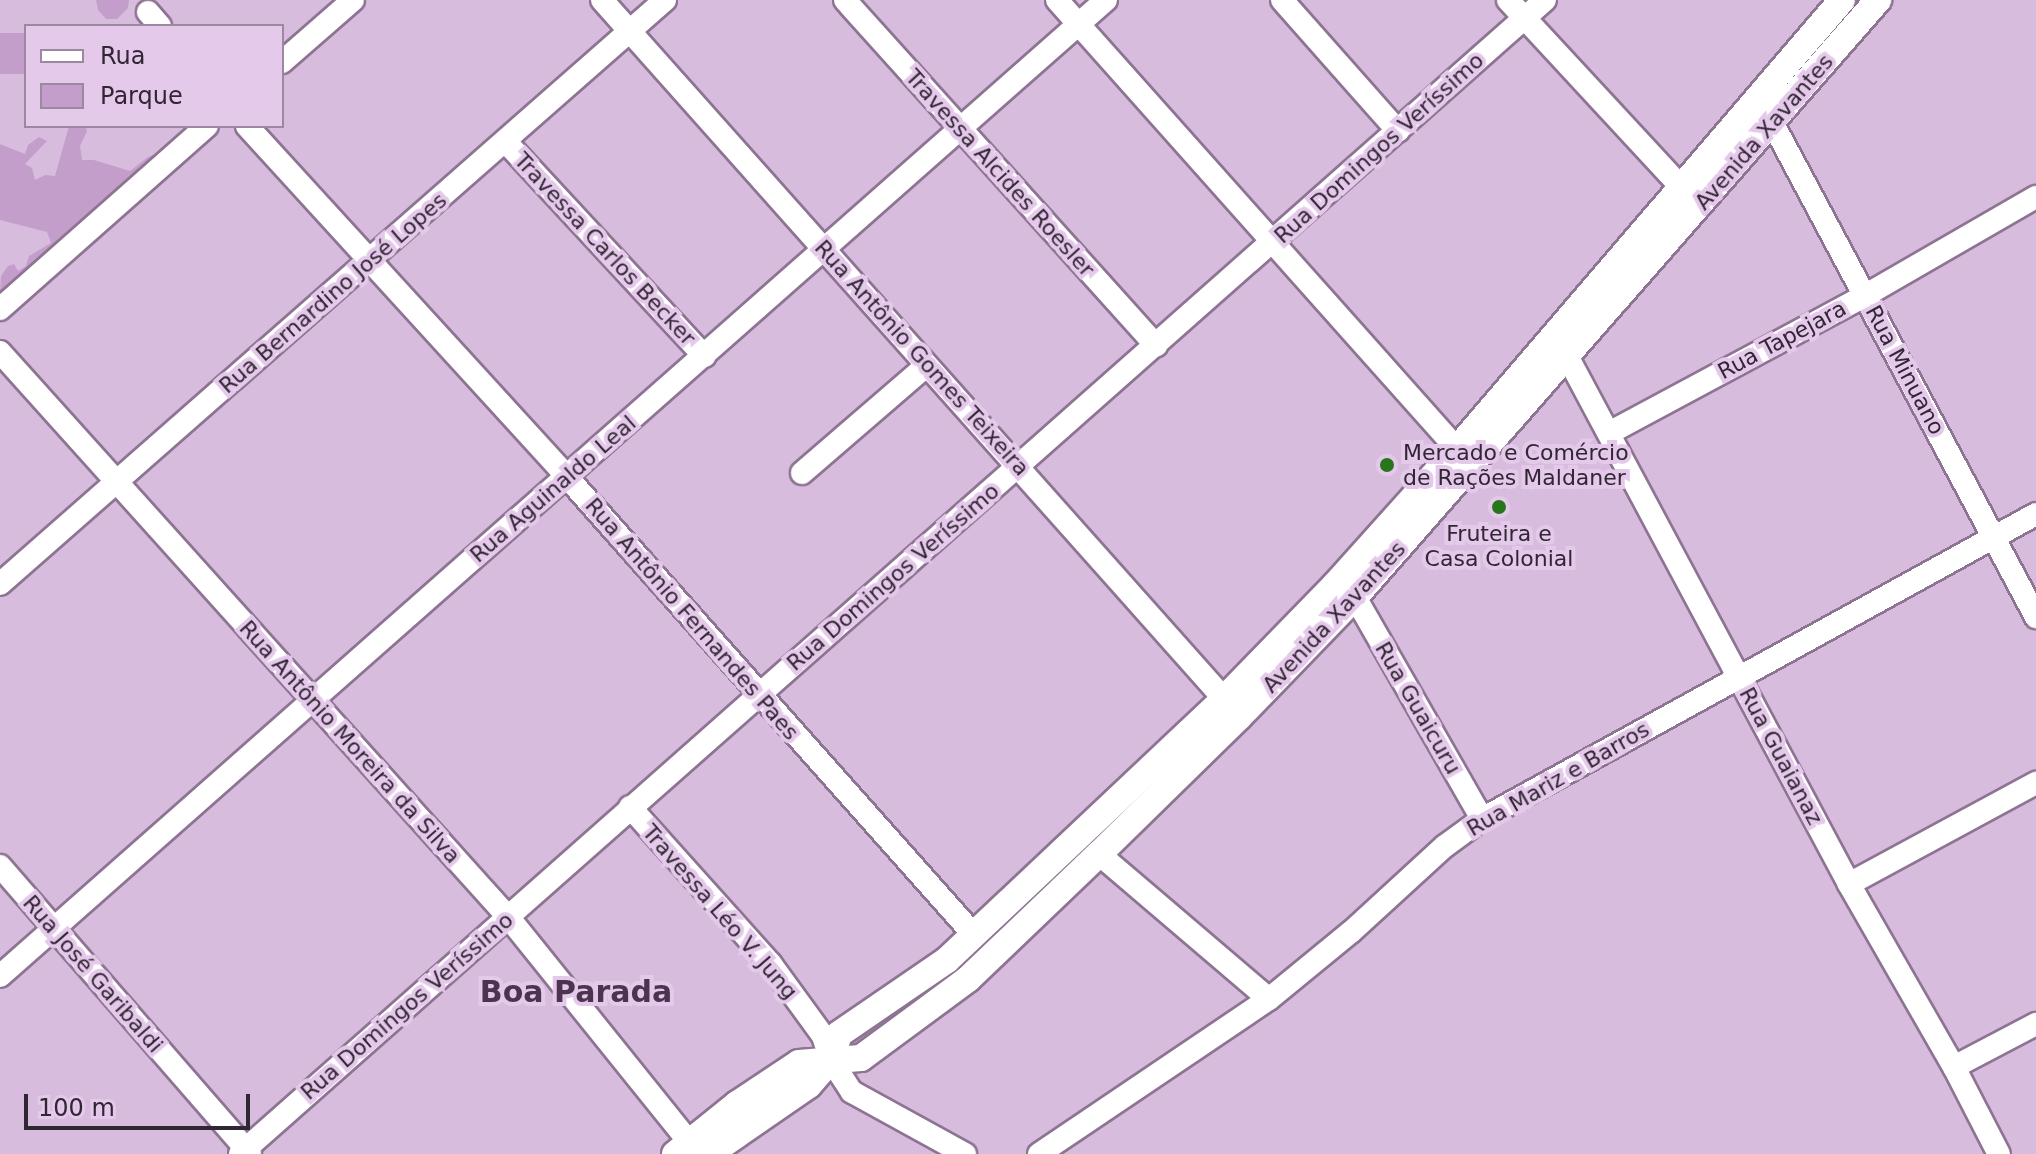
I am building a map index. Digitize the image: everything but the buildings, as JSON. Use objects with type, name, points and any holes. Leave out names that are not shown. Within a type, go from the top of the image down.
[{"type":"main road","name":"Avenida Xavantes","points":[[692,1151],[809,1085],[831,1060],[839,1034],[947,960],[1355,597],[1567,356],[1842,0]]},
{"type":"main road","name":"Avenida Xavantes","points":[[861,1058],[968,979],[1099,854],[1232,708],[1335,585],[1457,449],[1690,198],[1773,124],[1878,0]]},
{"type":"main road","points":[[831,1060],[861,1058]]},
{"type":"street","points":[[284,60],[353,0]]},
{"type":"street","name":"Rua Antônio Gomes Teixeira","points":[[602,0],[926,366],[1020,466],[1232,708]]},
{"type":"street","name":"Rua Bernardino José Lopes","points":[[0,584],[665,0]]},
{"type":"street","name":"Travessa Alcides Roesler","points":[[845,0],[1156,346]]},
{"type":"street","points":[[1057,0],[1457,449]]},
{"type":"street","name":"Rua Aguinaldo Leal","points":[[0,976],[1106,0]]},
{"type":"street","points":[[1282,0],[1398,131]]},
{"type":"street","points":[[1508,0],[1690,198]]},
{"type":"street","name":"Rua Domingos Veríssimo","points":[[245,1152],[630,807],[1272,244],[1545,0]]},
{"type":"street","name":"Rua Minuano","points":[[1773,124],[2036,617]]},
{"type":"street","points":[[0,309],[205,128]]},
{"type":"street","name":"Rua Antônio Fernandes Paes","points":[[249,128],[567,477],[975,936]]},
{"type":"street","name":"Travessa Carlos Becker","points":[[506,142],[704,356]]},
{"type":"street","name":"Rua Tapejara","points":[[1609,433],[1866,295],[2036,197]]},
{"type":"street","name":"Rua Antônio Moreira da Silva","points":[[0,352],[509,918],[692,1151]]},
{"type":"street","name":"Rua Guaianaz","points":[[1567,356],[1849,884],[1954,1067],[1999,1154]]},
{"type":"street","points":[[802,473],[926,366]]},
{"type":"street","name":"Rua Mariz e Barros","points":[[1039,1154],[1269,999],[1351,932],[1445,846],[1482,819],[2036,514]]},
{"type":"street","name":"Rua Guaicuru","points":[[1355,597],[1482,819]]},
{"type":"street","points":[[1849,884],[2036,783]]},
{"type":"street","name":"Travessa Léo V. Jung","points":[[630,807],[770,963],[823,1036],[831,1060],[852,1092],[965,1154]]},
{"type":"street","points":[[1099,854],[1269,999]]},
{"type":"street","name":"Rua José Garibaldi","points":[[0,866],[245,1152]]},
{"type":"street","points":[[1954,1067],[2036,1024]]},
{"type":"street","points":[[861,1058],[859,1085],[867,1102]]},
{"type":"green space","points":[[96,0],[129,0],[128,8],[117,19],[106,19],[98,10]]},
{"type":"green space","points":[[0,33],[24,33],[24,74],[0,74]]},
{"type":"green space","points":[[68,128],[86,128],[80,146],[82,160],[94,160],[130,171],[157,153],[160,159],[0,296],[1,276],[8,266],[14,264],[18,271],[26,266],[29,256],[51,243],[47,232],[0,220],[0,144],[25,154],[28,145],[39,137],[47,141],[25,164],[32,168],[35,180],[45,175],[55,176]]},
{"type":"place","name":"Mercado e Comércio de Rações Maldaner","points":[[1387,465]]},
{"type":"place","name":"Fruteira e Casa Colonial","points":[[1499,507]]},
{"type":"district","name":"Boa Parada","points":[[576,992]]}]
